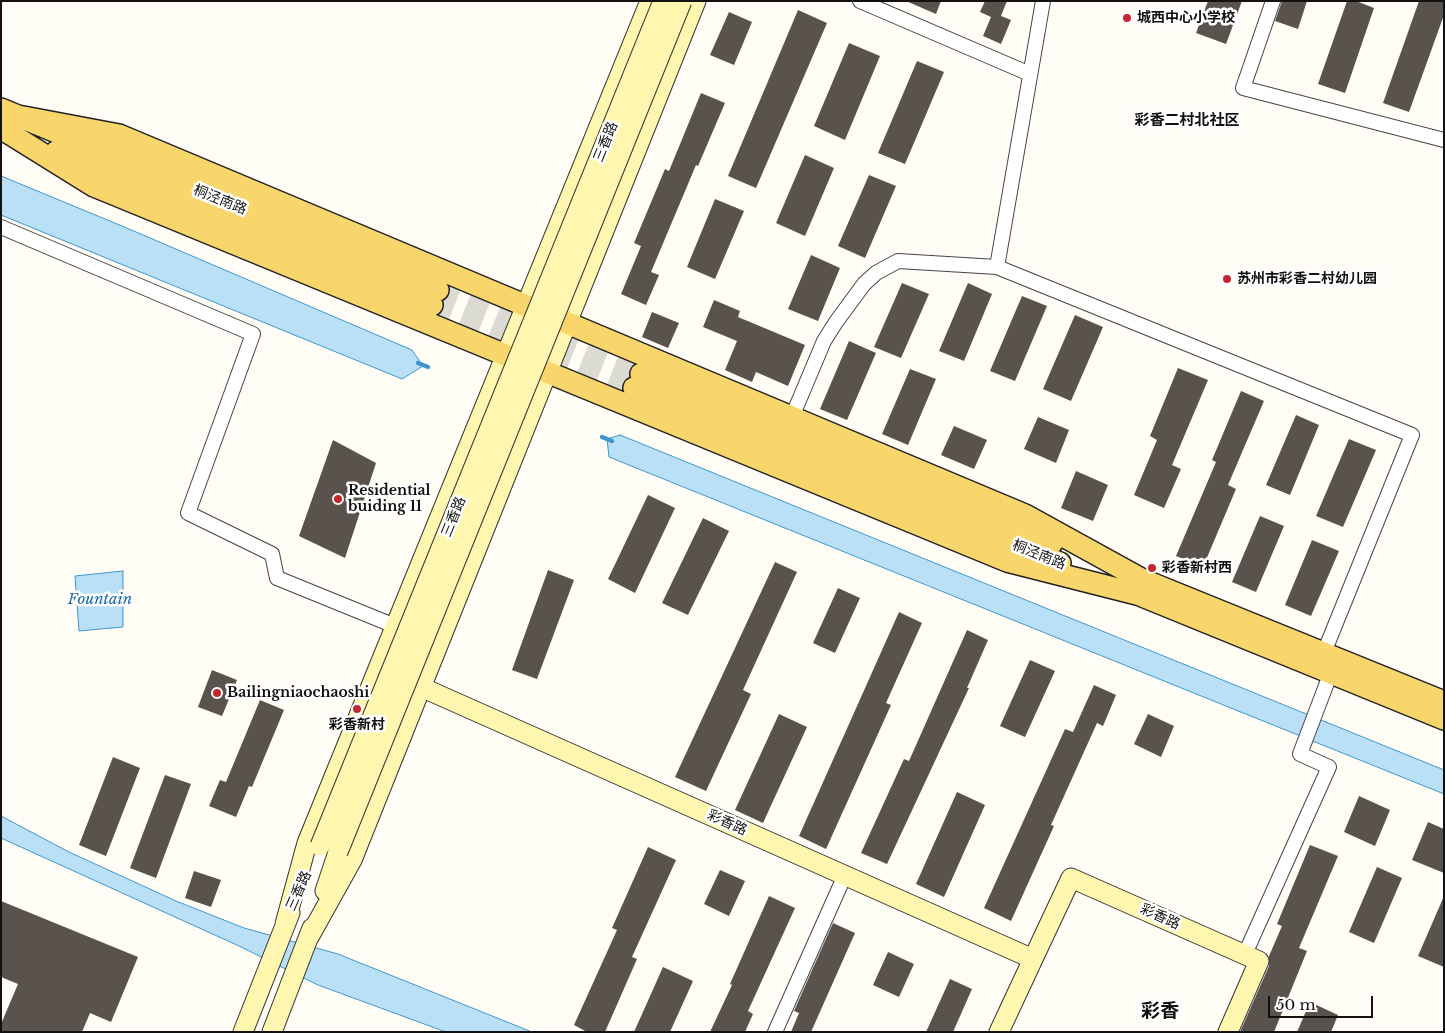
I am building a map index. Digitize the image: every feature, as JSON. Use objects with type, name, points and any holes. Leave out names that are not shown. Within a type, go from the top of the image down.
[{"type":"main road","points":[[284,926],[306,843],[650,1]]},
{"type":"main road","name":"三香路","points":[[243,1032],[284,926],[320,846],[663,1]]},
{"type":"main road","name":"三香路","points":[[272,1032],[308,940],[338,852],[682,1]]},
{"type":"main road","points":[[308,940],[352,860],[696,1]]},
{"type":"main road","points":[[5,124],[119,135],[1025,515],[1140,587]]},
{"type":"main road","points":[[5,124],[94,186],[1007,561],[1140,587]]},
{"type":"main road","name":"桐泾南路","points":[[5,124],[435,297]]},
{"type":"main road","points":[[436,326],[457,277]]},
{"type":"main road","points":[[615,400],[635,352]]},
{"type":"main road","name":"桐泾南路","points":[[638,381],[985,516],[1140,587],[1327,663],[1444,719]]},
{"type":"main road","name":"桐泾南路","points":[[1327,663],[1444,702]]},
{"type":"main road","name":"彩香路","points":[[421,687],[1033,959]]},
{"type":"main road","name":"彩香路","points":[[999,1032],[1071,878],[1245,954]]},
{"type":"main road","points":[[1228,1032],[1259,961],[1245,954]]},
{"type":"street","points":[[860,1],[1030,74]]},
{"type":"street","points":[[997,268],[1043,1]]},
{"type":"street","points":[[1273,1],[1242,88],[1444,140]]},
{"type":"street","points":[[1,227],[253,334],[188,513],[272,554],[277,578],[395,626]]},
{"type":"street","points":[[792,417],[824,341],[851,301],[864,284],[876,273],[898,261],[997,268],[1412,435],[1327,663],[1316,713],[1300,754],[1329,767],[1245,954]]},
{"type":"street","points":[[775,1032],[845,875]]},
{"type":"water","points":[[1,176],[412,350],[423,366],[402,379],[1,215]]},
{"type":"water","points":[[620,435],[1444,770],[1444,794],[609,457],[607,439]]},
{"type":"water","name":"Fountain","points":[[123,571],[123,627],[79,631],[75,576]]},
{"type":"water","points":[[1,816],[69,852],[176,901],[244,928],[338,954],[532,1032],[446,1032],[318,985],[239,946],[1,838]]},
{"type":"building","points":[[906,1],[941,1],[936,14]]},
{"type":"building","points":[[985,1],[1007,1],[1001,16],[1011,20],[1001,44],[983,36],[991,17],[980,12]]},
{"type":"building","points":[[1208,1],[1242,1],[1226,44],[1196,33]]},
{"type":"building","points":[[1282,1],[1307,1],[1298,29],[1275,21]]},
{"type":"building","points":[[1347,1],[1356,1],[1374,8],[1345,93],[1318,84]]},
{"type":"building","points":[[1419,1],[1444,1],[1444,15],[1409,112],[1383,103]]},
{"type":"building","points":[[798,10],[827,23],[756,188],[728,176]]},
{"type":"building","points":[[729,12],[752,22],[734,65],[710,55]]},
{"type":"building","points":[[849,43],[880,56],[845,140],[814,126]]},
{"type":"building","points":[[917,61],[944,72],[905,164],[878,153]]},
{"type":"building","points":[[701,93],[725,103],[698,166],[696,165],[651,272],[659,275],[646,305],[621,294],[641,246],[634,243],[665,169],[669,171]]},
{"type":"building","points":[[805,155],[834,168],[805,236],[776,223]]},
{"type":"building","points":[[869,175],[896,186],[865,258],[838,246]]},
{"type":"building","points":[[715,199],[744,211],[715,279],[687,267]]},
{"type":"building","points":[[811,255],[840,268],[818,321],[788,309]]},
{"type":"building","points":[[902,283],[929,294],[901,358],[874,347]]},
{"type":"building","points":[[968,283],[992,294],[964,361],[939,351]]},
{"type":"building","points":[[1022,296],[1047,306],[1015,381],[990,371]]},
{"type":"building","points":[[714,300],[740,311],[738,317],[805,345],[788,386],[756,372],[752,382],[725,370],[737,341],[703,327]]},
{"type":"building","points":[[652,312],[679,323],[668,348],[642,337]]},
{"type":"building","points":[[1075,315],[1103,327],[1071,401],[1043,389]]},
{"type":"building","points":[[849,341],[876,353],[847,420],[820,409]]},
{"type":"building","points":[[1178,368],[1208,380],[1172,465],[1181,469],[1164,508],[1134,495],[1157,440],[1150,436]]},
{"type":"building","points":[[910,369],[936,379],[908,445],[882,434]]},
{"type":"building","points":[[1241,391],[1264,401],[1228,485],[1236,489],[1203,567],[1176,556],[1216,462],[1212,460]]},
{"type":"building","points":[[1296,415],[1319,425],[1290,495],[1266,485]]},
{"type":"building","points":[[1038,417],[1069,430],[1056,463],[1024,449]]},
{"type":"building","points":[[954,426],[987,440],[974,469],[941,455]]},
{"type":"building","points":[[1349,439],[1376,450],[1343,527],[1316,516]]},
{"type":"building","name":"Residential buiding 11","points":[[333,440],[376,463],[345,558],[299,536]]},
{"type":"building","points":[[1076,471],[1108,485],[1093,521],[1061,508]]},
{"type":"building","points":[[648,495],[675,508],[635,593],[608,579]]},
{"type":"building","points":[[1260,516],[1284,526],[1256,592],[1232,582]]},
{"type":"building","points":[[703,518],[729,531],[688,615],[662,603]]},
{"type":"building","points":[[1312,540],[1339,551],[1311,616],[1285,605]]},
{"type":"building","points":[[775,562],[797,572],[743,690],[751,694],[706,791],[675,777]]},
{"type":"building","points":[[548,570],[574,580],[537,679],[512,670]]},
{"type":"building","points":[[838,588],[860,598],[835,653],[813,643]]},
{"type":"building","points":[[899,612],[922,623],[886,703],[891,705],[826,849],[799,836]]},
{"type":"building","points":[[967,630],[988,640],[967,688],[969,688],[887,864],[861,853],[904,759],[909,761]]},
{"type":"building","points":[[1030,660],[1055,671],[1025,737],[1000,726]]},
{"type":"building","name":"Bailingniaochaoshi","points":[[212,670],[237,680],[222,716],[198,707]]},
{"type":"building","points":[[1094,685],[1116,695],[1103,726],[1097,723],[1051,825],[1054,826],[1011,921],[984,908],[1065,729],[1073,732]]},
{"type":"building","points":[[260,700],[284,710],[252,787],[249,786],[236,817],[209,806],[220,780],[226,782]]},
{"type":"building","points":[[779,714],[807,727],[763,823],[735,810]]},
{"type":"building","points":[[1148,714],[1174,726],[1161,757],[1134,744]]},
{"type":"building","points":[[113,757],[140,768],[106,856],[79,845]]},
{"type":"building","points":[[165,775],[191,784],[156,878],[130,868]]},
{"type":"building","points":[[957,792],[985,805],[944,897],[916,884]]},
{"type":"building","points":[[1359,796],[1390,810],[1375,846],[1344,832]]},
{"type":"building","points":[[1428,822],[1444,829],[1444,873],[1412,860]]},
{"type":"building","points":[[1310,845],[1338,856],[1299,948],[1307,951],[1274,1032],[1240,1032],[1269,966],[1269,956],[1282,926],[1277,924]]},
{"type":"building","points":[[648,847],[676,860],[632,957],[637,959],[605,1032],[587,1032],[574,1025],[617,930],[612,928]]},
{"type":"building","points":[[1377,867],[1402,878],[1374,943],[1349,932]]},
{"type":"building","points":[[720,870],[745,881],[729,916],[704,904]]},
{"type":"building","points":[[194,871],[221,880],[211,907],[185,898]]},
{"type":"building","points":[[769,896],[795,908],[748,1011],[753,1014],[745,1032],[710,1032],[732,985],[730,984]]},
{"type":"building","points":[[1444,896],[1444,967],[1418,956]]},
{"type":"building","points":[[1,901],[138,957],[111,1022],[90,1013],[82,1032],[1,1032],[1,1024],[18,984],[1,977]]},
{"type":"building","points":[[833,923],[855,933],[811,1032],[791,1032],[799,1013],[794,1011]]},
{"type":"building","points":[[888,952],[914,964],[899,997],[873,985]]},
{"type":"building","points":[[663,967],[693,981],[670,1032],[634,1032]]},
{"type":"building","points":[[950,979],[972,989],[953,1032],[926,1032]]},
{"type":"building","points":[[1310,1002],[1338,1015],[1331,1032],[1297,1032]]},
{"type":"waterway","points":[[418,363],[428,367]]},
{"type":"waterway","points":[[602,437],[612,441]]},
{"type":"tunnel","points":[[438,290],[641,374]]},
{"type":"tunnel","points":[[432,305],[634,388]]},
{"type":"place","name":"城西中心小学校","points":[[1127,18]]},
{"type":"place","name":"苏州市彩香二村幼儿园","points":[[1227,279]]},
{"type":"place","name":"Residential buiding 11","points":[[338,499]]},
{"type":"place","name":"彩香新村西","points":[[1152,568]]},
{"type":"place","name":"Bailingniaochaoshi","points":[[217,693]]},
{"type":"place","name":"彩香新村","points":[[357,709]]},
{"type":"district","name":"彩香二村北社区","points":[[1187,121]]},
{"type":"district","name":"彩香","points":[[1160,1012]]}]
